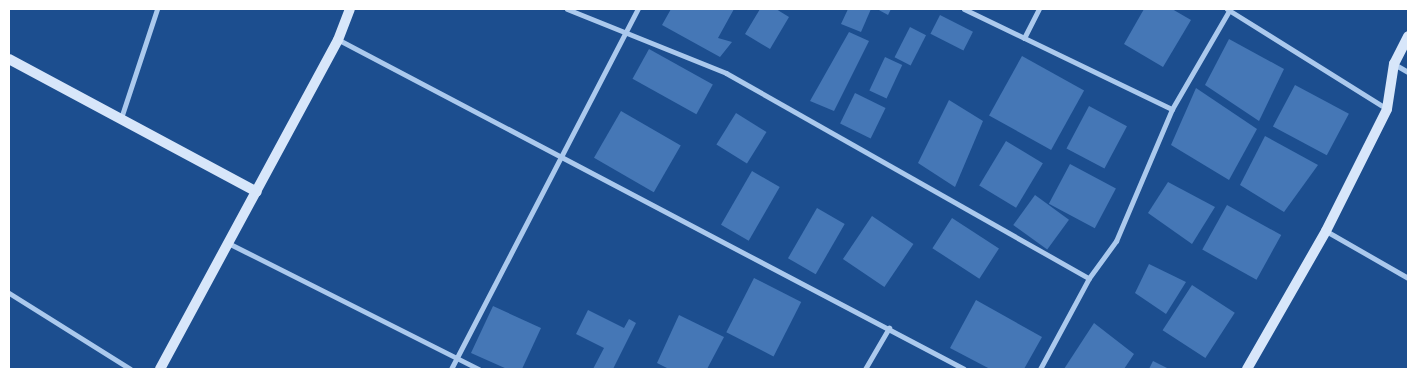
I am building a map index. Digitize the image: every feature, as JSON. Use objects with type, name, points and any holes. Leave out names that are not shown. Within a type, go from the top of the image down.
[{"type":"street","points":[[120,119],[157,9]]},
{"type":"street","points":[[160,369],[230,244],[338,40],[350,9]]},
{"type":"street","points":[[567,9],[726,73],[1089,278]]},
{"type":"street","points":[[451,369],[638,9]]},
{"type":"street","points":[[964,9],[1172,109]]},
{"type":"street","points":[[1024,38],[1039,9]]},
{"type":"street","points":[[1040,369],[1089,278],[1116,242],[1172,109],[1229,9],[1387,109]]},
{"type":"street","points":[[1247,369],[1326,231],[1387,109],[1394,64],[1408,36]]},
{"type":"street","points":[[338,40],[964,369]]},
{"type":"street","points":[[9,59],[257,192]]},
{"type":"street","points":[[1394,64],[1408,72]]},
{"type":"street","points":[[1326,231],[1408,278]]},
{"type":"street","points":[[230,244],[478,369]]},
{"type":"street","points":[[9,293],[130,369]]},
{"type":"street","points":[[865,369],[889,328]]},
{"type":"building","points":[[671,9],[734,9],[718,38],[732,42],[720,57],[662,25]]},
{"type":"building","points":[[760,9],[776,9],[789,17],[770,49],[745,34]]},
{"type":"building","points":[[848,9],[871,9],[861,32],[841,24]]},
{"type":"building","points":[[877,9],[891,9],[888,15]]},
{"type":"building","points":[[1144,9],[1172,9],[1191,20],[1163,67],[1124,44]]},
{"type":"building","points":[[940,15],[973,32],[963,51],[930,34]]},
{"type":"building","points":[[910,27],[926,35],[911,65],[895,57]]},
{"type":"building","points":[[849,32],[869,41],[834,111],[810,101]]},
{"type":"building","points":[[1229,39],[1284,69],[1259,121],[1205,85]]},
{"type":"building","points":[[649,49],[713,84],[696,114],[633,79]]},
{"type":"building","points":[[1022,56],[1084,90],[1051,150],[989,115]]},
{"type":"building","points":[[885,57],[902,65],[887,99],[869,91]]},
{"type":"building","points":[[1295,85],[1349,114],[1327,155],[1273,126]]},
{"type":"building","points":[[1196,88],[1257,129],[1229,180],[1171,145]]},
{"type":"building","points":[[855,93],[886,108],[871,138],[840,124]]},
{"type":"building","points":[[949,100],[983,121],[955,187],[918,163]]},
{"type":"building","points":[[1089,106],[1127,126],[1104,169],[1066,148]]},
{"type":"building","points":[[621,111],[681,146],[654,192],[594,158]]},
{"type":"building","points":[[736,113],[767,132],[747,163],[716,144]]},
{"type":"building","points":[[1265,136],[1318,165],[1284,212],[1240,185]]},
{"type":"building","points":[[1006,141],[1043,163],[1016,208],[979,186]]},
{"type":"building","points":[[1070,164],[1116,188],[1095,228],[1049,204]]},
{"type":"building","points":[[752,171],[780,187],[749,241],[721,225]]},
{"type":"building","points":[[1168,182],[1215,207],[1192,244],[1148,213]]},
{"type":"building","points":[[1035,195],[1069,220],[1047,250],[1013,225]]},
{"type":"building","points":[[1227,205],[1281,235],[1257,280],[1202,250]]},
{"type":"building","points":[[817,208],[845,224],[816,274],[788,258]]},
{"type":"building","points":[[872,216],[913,244],[884,287],[843,259]]},
{"type":"building","points":[[952,218],[999,248],[979,279],[932,248]]},
{"type":"building","points":[[1149,264],[1186,282],[1166,314],[1135,293]]},
{"type":"building","points":[[754,278],[801,302],[774,356],[726,332]]},
{"type":"building","points":[[1192,285],[1235,313],[1205,358],[1163,330]]},
{"type":"building","points":[[976,300],[1042,337],[1024,369],[990,369],[950,348]]},
{"type":"building","points":[[493,306],[541,328],[522,369],[507,369],[471,353]]},
{"type":"building","points":[[588,310],[624,328],[629,319],[636,323],[613,369],[593,369],[604,348],[576,334]]},
{"type":"building","points":[[679,315],[724,337],[707,369],[669,369],[657,363]]},
{"type":"building","points":[[1094,323],[1134,354],[1124,369],[1064,369]]},
{"type":"building","points":[[1153,361],[1169,369],[1149,369]]}]
